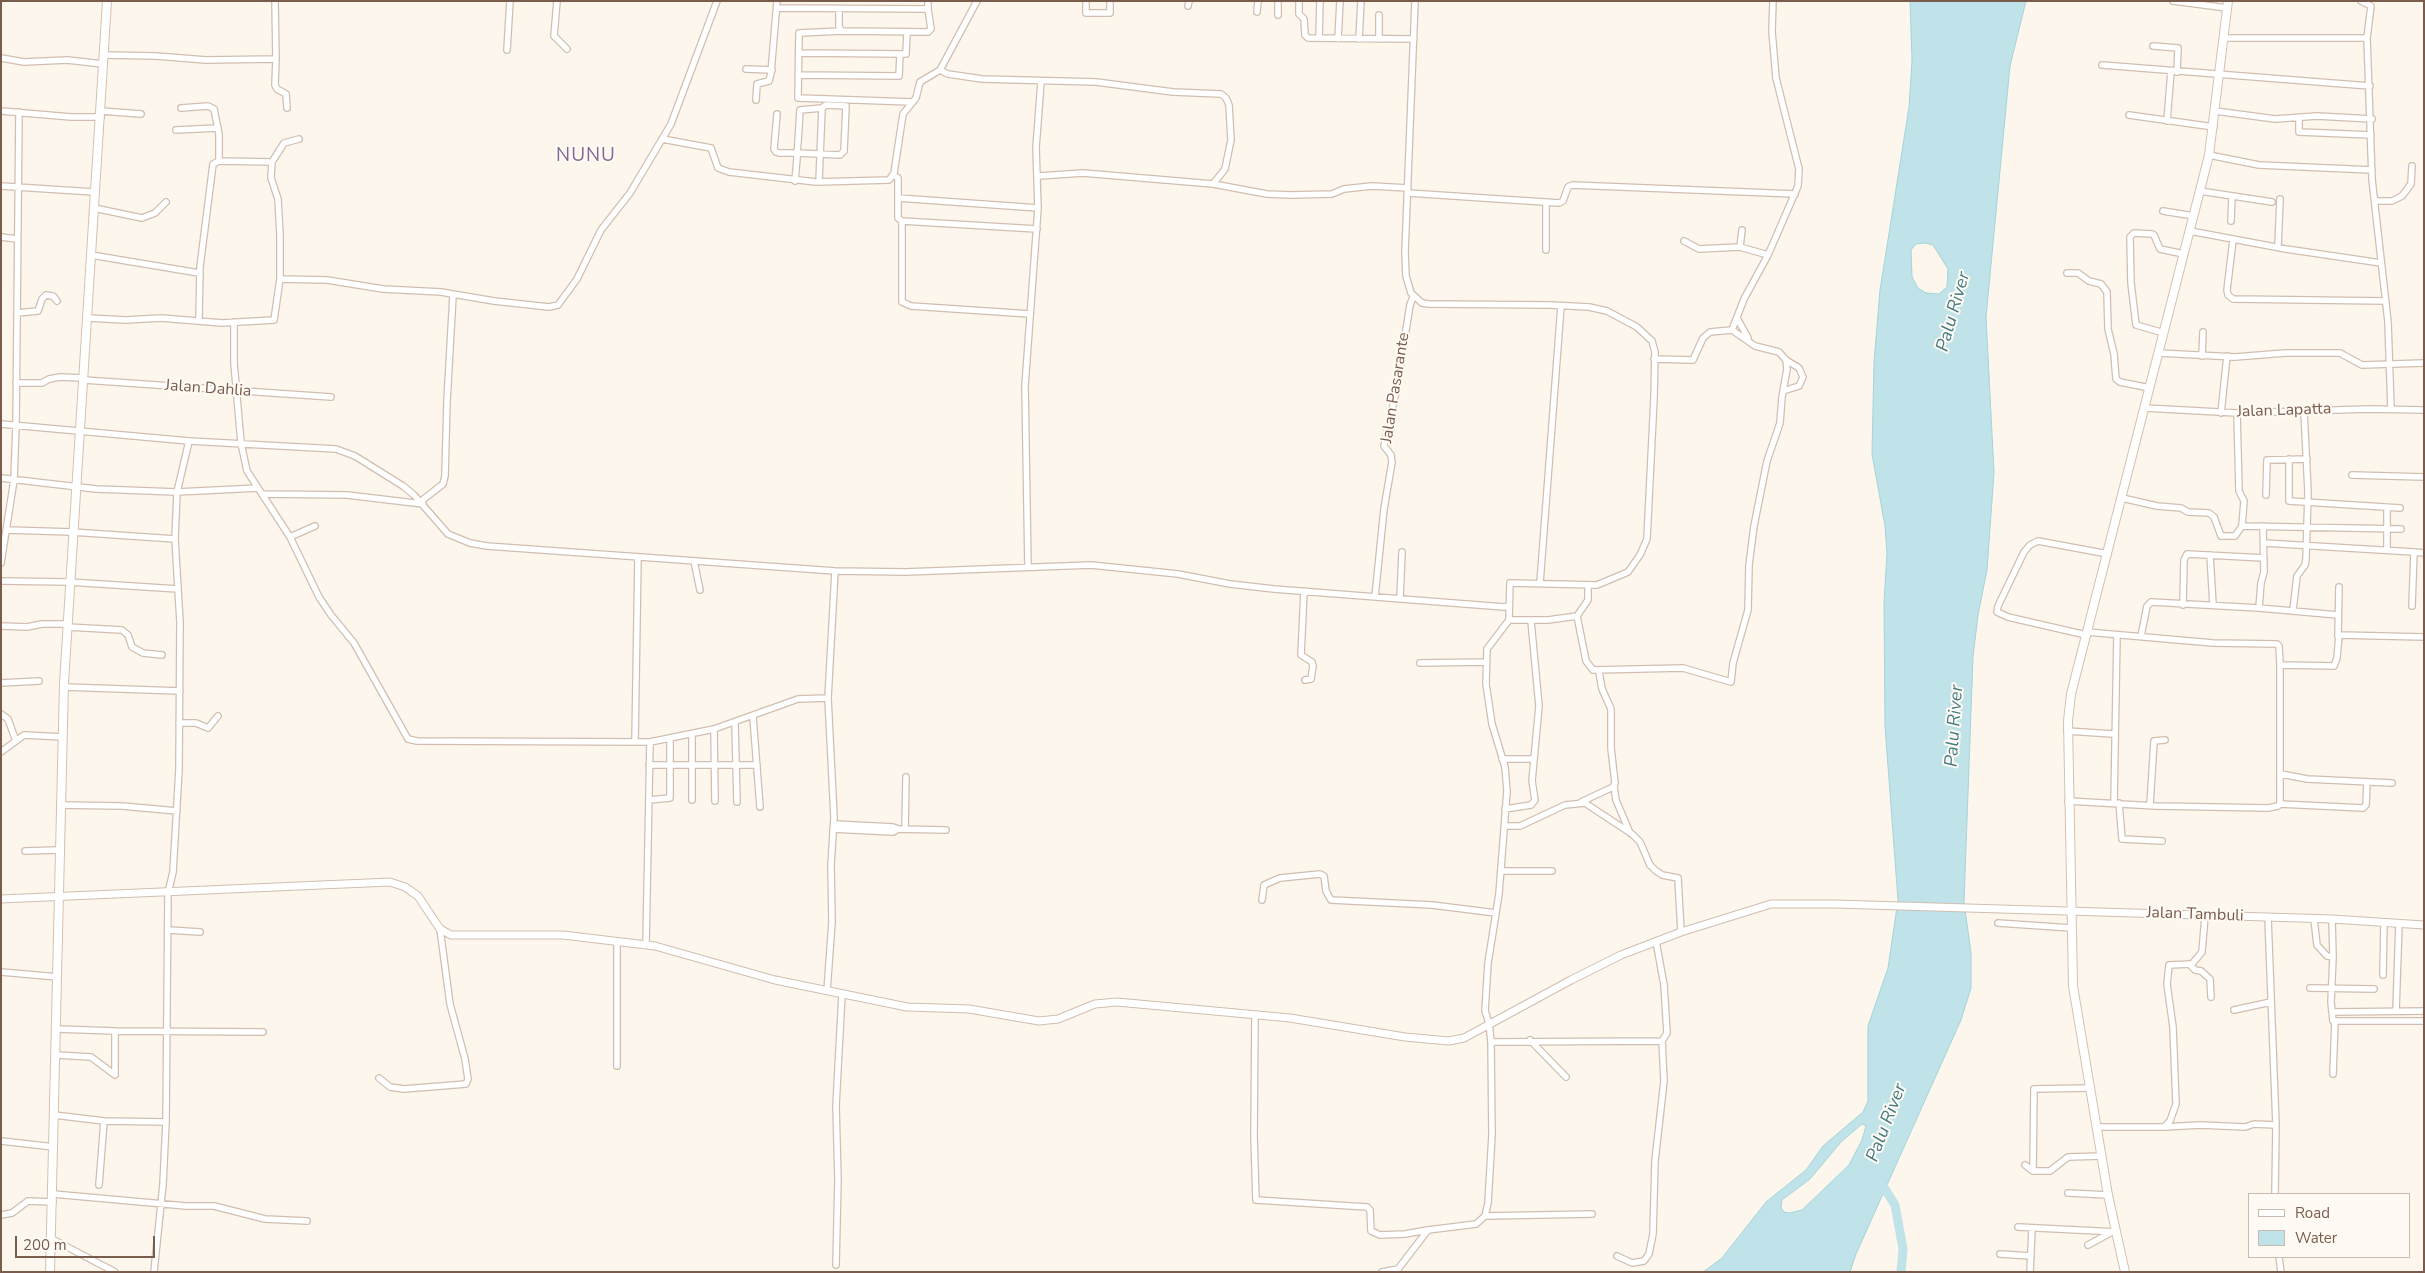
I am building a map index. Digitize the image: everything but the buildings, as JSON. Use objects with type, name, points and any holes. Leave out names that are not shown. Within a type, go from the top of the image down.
[{"type":"main road","points":[[50,1272],[64,687],[72,532],[84,379],[107,1]]},
{"type":"main road","points":[[2125,1272],[2114,1232],[2073,986],[2067,731],[2071,694],[2209,155],[2214,128],[2227,5]]},
{"type":"street","points":[[275,1],[275,85],[277,89],[286,94],[287,108]]},
{"type":"street","points":[[507,50],[510,1]]},
{"type":"street","points":[[557,1],[554,36],[567,49]]},
{"type":"street","points":[[280,279],[328,280],[383,289],[441,292],[549,307],[558,305],[577,279],[601,230],[630,192],[662,139],[679,106],[718,1]]},
{"type":"street","points":[[912,102],[798,98],[801,32],[930,31],[928,1]]},
{"type":"street","points":[[662,139],[711,148],[720,170],[795,181],[887,180],[893,175],[903,114],[918,93],[920,82],[940,70],[977,1]]},
{"type":"street","points":[[1086,1],[1086,13],[1110,13],[1110,1]]},
{"type":"street","points":[[1257,12],[1258,1]]},
{"type":"street","points":[[1278,1],[1278,14]]},
{"type":"street","points":[[1299,1],[1299,14],[1304,20],[1306,36],[1338,39],[1414,39]]},
{"type":"street","points":[[1319,38],[1320,1]]},
{"type":"street","points":[[1338,39],[1340,1]]},
{"type":"street","points":[[1359,39],[1361,1]]},
{"type":"street","points":[[1255,1015],[1254,1136],[1256,1200],[1367,1207],[1370,1210],[1371,1231],[1380,1235],[1405,1234],[1476,1224],[1485,1216],[1489,1191],[1492,1135],[1491,1042],[1489,1023],[1484,1011],[1487,973],[1501,872],[1507,778],[1490,713],[1486,662],[1488,646],[1509,620],[1510,583],[1603,584],[1628,572],[1646,546],[1654,398],[1654,346],[1650,337],[1631,324],[1602,309],[1561,306],[1429,304],[1414,297],[1407,284],[1405,271],[1415,1]]},
{"type":"street","points":[[1732,330],[1744,299],[1768,255],[1798,186],[1798,169],[1776,78],[1772,31],[1773,1]]},
{"type":"street","points":[[2173,1],[2227,5]]},
{"type":"street","points":[[2361,1],[2372,6],[2367,38],[2372,119],[2372,170],[2386,301],[2391,409]]},
{"type":"street","points":[[756,100],[757,84],[769,81],[772,70],[777,4],[839,9],[928,9]]},
{"type":"street","points":[[839,9],[838,27],[842,31]]},
{"type":"street","points":[[1379,39],[1380,15]]},
{"type":"street","points":[[799,53],[906,54],[907,32]]},
{"type":"street","points":[[2223,38],[2367,38]]},
{"type":"street","points":[[2153,46],[2178,48],[2167,121]]},
{"type":"street","points":[[798,75],[899,76],[900,54]]},
{"type":"street","points":[[1,58],[24,62],[150,55],[206,60],[276,58]]},
{"type":"street","points":[[2102,65],[2219,76],[2370,86]]},
{"type":"street","points":[[746,69],[772,70]]},
{"type":"street","points":[[940,70],[956,76],[1041,82],[1096,82],[1224,96],[1229,104],[1231,140],[1225,169],[1213,184]]},
{"type":"street","points":[[1028,567],[1024,418],[1037,229],[1038,176],[1036,148],[1041,82]]},
{"type":"street","points":[[777,114],[775,151],[797,153],[840,155],[844,153],[846,106],[826,106],[800,110],[797,153],[795,181]]},
{"type":"street","points":[[181,108],[212,107],[218,128],[219,161]]},
{"type":"street","points":[[819,182],[822,108]]},
{"type":"street","points":[[1,111],[71,117],[101,114],[141,114]]},
{"type":"street","points":[[2215,111],[2249,117],[2299,118],[2317,116],[2372,119]]},
{"type":"street","points":[[1,563],[14,480],[18,313],[17,188],[19,112]]},
{"type":"street","points":[[2129,115],[2214,128]]},
{"type":"street","points":[[2299,118],[2299,132],[2371,135]]},
{"type":"street","points":[[176,130],[218,128]]},
{"type":"street","points":[[88,318],[234,322],[274,320],[280,279],[279,207],[278,194],[271,178],[272,162],[284,143],[298,139]]},
{"type":"street","points":[[2209,155],[2259,164],[2372,170]]},
{"type":"street","points":[[199,321],[199,273],[211,173],[214,164],[219,161],[272,162]]},
{"type":"street","points":[[2375,201],[2392,201],[2402,196],[2411,184],[2412,166]]},
{"type":"street","points":[[1038,176],[1083,174],[1213,184],[1267,194],[1291,195],[1332,194],[1344,189],[1372,186],[1408,191],[1546,202],[1563,201],[1565,192],[1572,185],[1795,194]]},
{"type":"street","points":[[893,175],[898,178],[898,218],[902,222],[902,302],[906,304],[1030,314]]},
{"type":"street","points":[[1,186],[94,192]]},
{"type":"street","points":[[2200,191],[2272,202]]},
{"type":"street","points":[[2231,221],[2232,197]]},
{"type":"street","points":[[898,198],[1038,208]]},
{"type":"street","points":[[2278,247],[2280,199]]},
{"type":"street","points":[[94,208],[142,218],[155,213],[166,202]]},
{"type":"street","points":[[1546,202],[1546,250]]},
{"type":"street","points":[[2163,211],[2194,216]]},
{"type":"street","points":[[902,222],[1037,229]]},
{"type":"street","points":[[1740,247],[1742,230]]},
{"type":"street","points":[[2190,231],[2233,240],[2381,262]]},
{"type":"street","points":[[2164,332],[2136,326],[2130,283],[2130,237],[2134,233],[2152,234],[2160,249],[2184,254]]},
{"type":"street","points":[[1,236],[18,239]]},
{"type":"street","points":[[2233,240],[2227,293],[2234,299],[2386,301]]},
{"type":"street","points":[[1684,241],[1698,248],[1740,247],[1768,255]]},
{"type":"street","points":[[91,255],[199,273]]},
{"type":"street","points":[[2067,273],[2078,273],[2090,281],[2101,284],[2107,292],[2109,302],[2107,325],[2114,354],[2116,379],[2120,382],[2150,388]]},
{"type":"street","points":[[18,313],[38,311],[42,299],[46,295],[53,296],[57,301]]},
{"type":"street","points":[[422,503],[444,481],[453,295]]},
{"type":"street","name":"Jalan Pasarante","points":[[1375,597],[1384,509],[1392,462],[1391,455],[1384,446],[1396,392],[1410,305],[1414,297]]},
{"type":"street","points":[[1540,582],[1561,306]]},
{"type":"street","points":[[1737,318],[1749,340]]},
{"type":"street","points":[[234,322],[236,391],[241,443],[247,471],[290,537],[319,597],[354,643],[408,739],[417,741],[650,742],[714,729],[798,699],[828,698]]},
{"type":"street","points":[[1654,359],[1693,360],[1703,338],[1710,332],[1732,330],[1755,346],[1774,349],[1786,360],[1800,368],[1803,377],[1799,386],[1783,390]]},
{"type":"street","points":[[2202,356],[2203,332]]},
{"type":"street","points":[[2159,353],[2249,357],[2285,353],[2340,353],[2362,365],[2424,363]]},
{"type":"street","points":[[2221,413],[2227,356]]},
{"type":"street","points":[[1588,585],[1588,600],[1577,616],[1589,668],[1599,672],[1683,668],[1731,682],[1733,663],[1748,610],[1750,558],[1754,526],[1767,461],[1780,423],[1787,369],[1786,360]]},
{"type":"street","name":"Jalan Dahlia","points":[[16,383],[42,383],[49,378],[60,377],[331,397]]},
{"type":"street","name":"Jalan Lapatta","points":[[2145,408],[2221,413],[2424,410]]},
{"type":"street","points":[[2293,610],[2297,576],[2305,564],[2307,459],[2304,412]]},
{"type":"street","points":[[2122,498],[2157,506],[2181,508],[2188,512],[2209,513],[2214,517],[2219,534],[2224,538],[2235,536],[2242,526],[2244,501],[2239,491],[2237,413]]},
{"type":"street","points":[[1,424],[80,433],[324,448],[346,452],[403,486],[422,503],[448,534],[470,543],[835,571],[905,572],[1064,565],[1117,567],[1178,574],[1230,584],[1400,599],[1509,606]]},
{"type":"street","points":[[154,1272],[162,1204],[166,1122],[168,893],[173,872],[177,811],[180,692],[175,539],[177,492],[189,441]]},
{"type":"street","points":[[2289,459],[2288,500],[2307,504],[2400,508]]},
{"type":"street","points":[[2266,495],[2267,460],[2307,459]]},
{"type":"street","points":[[2352,475],[2424,477]]},
{"type":"street","points":[[1,478],[76,488],[177,492],[195,489],[258,488]]},
{"type":"street","points":[[262,494],[347,495],[422,503]]},
{"type":"street","points":[[2386,549],[2387,508]]},
{"type":"street","points":[[290,537],[315,526]]},
{"type":"street","points":[[2242,526],[2401,529]]},
{"type":"street","points":[[2260,608],[2264,558],[2263,526]]},
{"type":"street","points":[[6,530],[72,532],[175,539]]},
{"type":"street","points":[[2108,554],[2038,540],[2024,552],[1998,606],[1997,612],[2008,617],[2086,634],[2141,636],[2213,643],[2277,644],[2279,646],[2280,665],[2280,804]]},
{"type":"street","points":[[2264,543],[2306,544],[2424,553]]},
{"type":"street","points":[[1400,599],[1402,552]]},
{"type":"street","points":[[2412,606],[2414,552]]},
{"type":"street","points":[[2183,605],[2184,556],[2192,554],[2264,558]]},
{"type":"street","points":[[2210,555],[2213,605]]},
{"type":"street","points":[[635,742],[638,557]]},
{"type":"street","points":[[694,561],[700,590]]},
{"type":"street","points":[[827,991],[832,922],[833,826],[828,698],[835,571]]},
{"type":"street","points":[[1,581],[70,582],[178,589]]},
{"type":"street","points":[[2280,665],[2334,666],[2337,658],[2339,587]]},
{"type":"street","points":[[1304,591],[1301,655],[1312,662],[1313,666],[1311,678],[1305,680]]},
{"type":"street","points":[[2141,636],[2147,606],[2151,602],[2293,610],[2338,615]]},
{"type":"street","points":[[1509,620],[1531,621],[1577,616]]},
{"type":"street","points":[[1506,809],[1534,804],[1533,759],[1539,706],[1531,621]]},
{"type":"street","points":[[1,626],[27,627],[42,624],[122,630],[128,635],[132,647],[143,653],[162,655]]},
{"type":"street","points":[[2117,635],[2113,734],[2116,803],[2122,839],[2162,841]]},
{"type":"street","points":[[2338,636],[2424,637]]},
{"type":"street","points":[[1420,663],[1486,662]]},
{"type":"street","points":[[1599,672],[1602,689],[1611,709],[1616,800],[1630,833]]},
{"type":"street","points":[[1,683],[39,681]]},
{"type":"street","points":[[64,687],[180,692]]},
{"type":"street","points":[[1,714],[8,719],[16,741]]},
{"type":"street","points":[[179,723],[196,723],[208,728],[218,716]]},
{"type":"street","points":[[754,716],[760,807]]},
{"type":"street","points":[[735,722],[737,802]]},
{"type":"street","points":[[714,729],[715,801]]},
{"type":"street","points":[[2067,731],[2113,734]]},
{"type":"street","points":[[692,734],[692,800]]},
{"type":"street","points":[[1,752],[24,735],[63,736]]},
{"type":"street","points":[[649,800],[670,798],[670,738]]},
{"type":"street","points":[[2150,805],[2154,741],[2165,740]]},
{"type":"street","points":[[646,945],[650,742]]},
{"type":"street","points":[[1502,759],[1533,759]]},
{"type":"street","points":[[649,765],[757,765]]},
{"type":"street","points":[[2281,774],[2307,779],[2392,783]]},
{"type":"street","points":[[905,830],[906,777]]},
{"type":"street","points":[[2068,801],[2268,808],[2280,804],[2363,808],[2366,805],[2367,782]]},
{"type":"street","points":[[1504,826],[1520,826],[1545,812],[1581,802],[1614,786]]},
{"type":"street","points":[[1581,802],[1630,833],[1640,842],[1650,865],[1655,870],[1662,875],[1678,878],[1681,932]]},
{"type":"street","points":[[60,805],[122,806],[177,811]]},
{"type":"street","points":[[833,826],[893,832],[898,829],[946,830]]},
{"type":"street","points":[[25,851],[60,850]]},
{"type":"street","points":[[1501,872],[1552,871]]},
{"type":"street","points":[[1262,900],[1264,885],[1280,878],[1320,874],[1324,876],[1326,891],[1331,900],[1432,905],[1496,913]]},
{"type":"street","points":[[1,899],[390,882],[405,887],[418,896],[440,929],[450,1004],[465,1059],[468,1079],[466,1084],[422,1086],[404,1089],[390,1087],[379,1078]]},
{"type":"street","name":"Jalan Tambuli","points":[[440,929],[458,936],[538,934],[617,941],[666,948],[775,980],[907,1007],[969,1009],[1038,1021],[1058,1019],[1090,1005],[1106,1002],[1323,1022],[1405,1037],[1448,1041],[1464,1038],[1489,1023],[1512,1014],[1590,970],[1656,941],[1771,904],[2332,919],[2424,925]]},
{"type":"street","points":[[2164,1128],[2170,1122],[2176,1104],[2172,1027],[2168,996],[2168,966],[2170,964],[2189,964],[2203,949],[2204,916]]},
{"type":"street","points":[[2268,918],[2276,1125],[2275,1193]]},
{"type":"street","points":[[2314,919],[2317,945],[2327,956],[2333,957]]},
{"type":"street","points":[[2332,919],[2332,1020],[2335,1022],[2333,1074]]},
{"type":"street","points":[[2383,975],[2384,922]]},
{"type":"street","points":[[2396,1011],[2399,923]]},
{"type":"street","points":[[1998,924],[2071,928]]},
{"type":"street","points":[[168,930],[200,932]]},
{"type":"street","points":[[616,1066],[617,941]]},
{"type":"street","points":[[1617,1256],[1632,1263],[1638,1263],[1646,1259],[1651,1248],[1654,1226],[1655,1161],[1664,1081],[1662,1040],[1667,1034],[1667,1013],[1656,941]]},
{"type":"street","points":[[2189,964],[2193,969],[2201,971],[2210,979],[2211,997]]},
{"type":"street","points":[[1,972],[58,977]]},
{"type":"street","points":[[2310,988],[2374,989]]},
{"type":"street","points":[[836,1265],[838,1178],[836,1106],[842,994]]},
{"type":"street","points":[[2234,1010],[2270,1002]]},
{"type":"street","points":[[2332,1012],[2424,1012]]},
{"type":"street","points":[[2335,1022],[2424,1021]]},
{"type":"street","points":[[57,1029],[115,1032],[168,1030],[207,1033],[263,1032]]},
{"type":"street","points":[[56,1055],[91,1057],[115,1075],[115,1032]]},
{"type":"street","points":[[1491,1042],[1530,1040],[1662,1040]]},
{"type":"street","points":[[1530,1040],[1566,1078]]},
{"type":"street","points":[[2032,1171],[2034,1089],[2091,1088]]},
{"type":"street","points":[[54,1115],[104,1121],[166,1122]]},
{"type":"street","points":[[99,1185],[104,1121]]},
{"type":"street","points":[[2097,1127],[2164,1128],[2200,1126],[2246,1128],[2258,1123],[2276,1125]]},
{"type":"street","points":[[1,1141],[54,1147]]},
{"type":"street","points":[[2025,1166],[2032,1171],[2053,1170],[2068,1157],[2102,1156]]},
{"type":"street","points":[[2068,1193],[2108,1195]]},
{"type":"street","points":[[1,1215],[12,1212],[28,1201],[53,1198],[214,1206],[235,1213],[270,1220],[306,1221]]},
{"type":"street","points":[[1485,1216],[1592,1214]]},
{"type":"street","points":[[2018,1227],[2114,1232]]},
{"type":"street","points":[[2030,1272],[2032,1229]]},
{"type":"street","points":[[1382,1272],[1398,1270],[1428,1230]]},
{"type":"street","points":[[2088,1245],[2114,1232]]},
{"type":"street","points":[[52,1239],[114,1272]]},
{"type":"street","points":[[2000,1254],[2031,1256]]},
{"type":"street","points":[[2279,1258],[2281,1272]]},
{"type":"water","name":"Palu River","points":[[1910,1],[2026,1],[2010,66],[1986,317],[1994,472],[1987,570],[1978,615],[1973,657],[1964,902],[1971,953],[1971,988],[1961,1020],[1856,1254],[1850,1272],[1703,1272],[1722,1258],[1766,1202],[1806,1170],[1823,1146],[1863,1112],[1868,1101],[1868,1026],[1888,968],[1898,900],[1885,726],[1884,603],[1887,553],[1885,526],[1872,454],[1874,362],[1880,290],[1909,107],[1912,60]],"holes":[[[1925,243],[1933,245],[1948,269],[1947,287],[1939,294],[1926,293],[1918,288],[1912,277],[1911,250],[1916,244]],[[1862,1124],[1866,1126],[1862,1140],[1849,1165],[1802,1210],[1789,1213],[1784,1212],[1781,1208],[1782,1200],[1810,1179],[1841,1142]]]},
{"type":"waterway","points":[[1878,1178],[1895,1205],[1903,1249],[1901,1272]]},
{"type":"district","name":"NUNU","points":[[586,156]]}]
